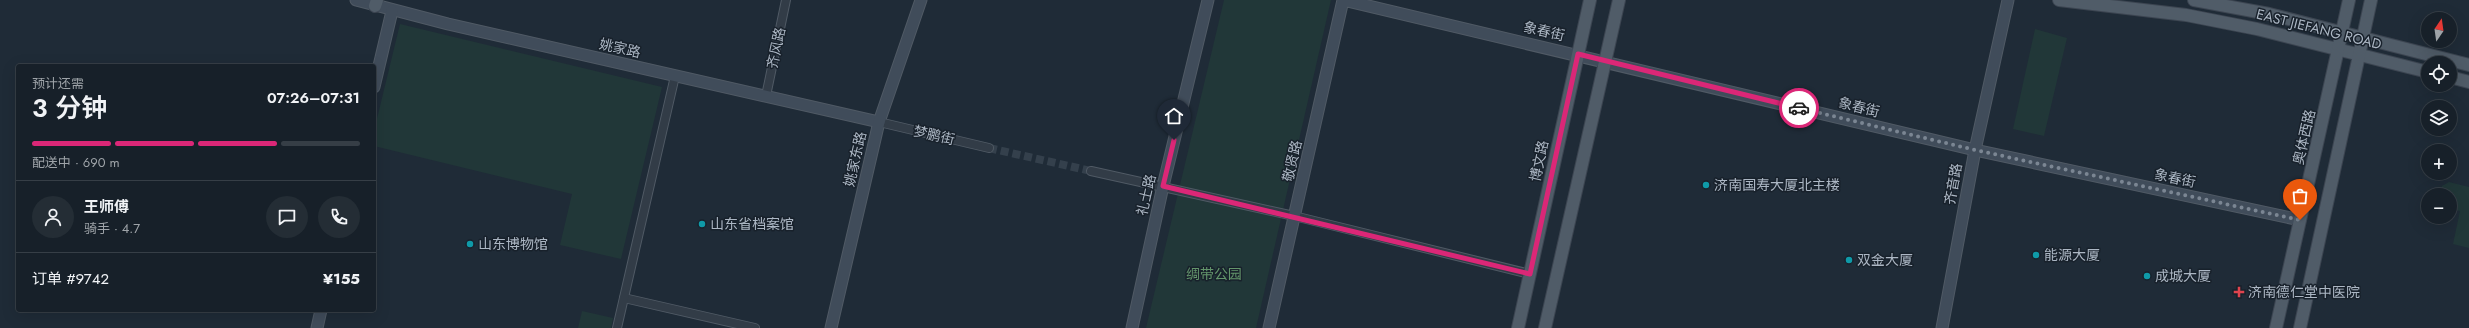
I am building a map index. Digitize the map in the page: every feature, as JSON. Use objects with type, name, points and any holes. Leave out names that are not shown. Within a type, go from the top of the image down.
[{"type":"main road","name":"博文路","points":[[1518,328],[1590,0]]},
{"type":"main road","points":[[1545,328],[1619,0]]},
{"type":"main road","name":"EAST JIEFANG ROAD","points":[[2058,0],[2186,15],[2257,29],[2421,70]]},
{"type":"main road","name":"EAST JIEFANG ROAD","points":[[2194,0],[2269,14],[2469,65]]},
{"type":"main road","name":"奥体西路","points":[[2276,328],[2340,50],[2349,0]]},
{"type":"main road","points":[[2300,328],[2371,0]]},
{"type":"main road","points":[[2457,79],[2469,82]]},
{"type":"street","name":"姚家路","points":[[356,0],[376,3],[392,11],[879,122]]},
{"type":"street","name":"齐风路","points":[[766,96],[786,0]]},
{"type":"street","name":"姚家东路","points":[[831,328],[879,122],[921,0]]},
{"type":"street","name":"礼士路","points":[[1132,328],[1163,186],[1208,0]]},
{"type":"street","name":"象春街","points":[[1343,0],[1578,54],[1975,150],[2300,220]]},
{"type":"street","name":"敬贤路","points":[[1269,328],[1343,0]]},
{"type":"street","name":"齐音路","points":[[1942,328],[1975,150],[2008,0]]},
{"type":"street","points":[[376,79],[392,11]]},
{"type":"street","points":[[617,328],[675,76]]},
{"type":"street","name":"梦鹏街","points":[[879,122],[989,148]]},
{"type":"street","points":[[1091,172],[1163,186],[1294,216],[1530,274]]},
{"type":"street","points":[[624,298],[754,328]]},
{"type":"street","points":[[317,328],[321,312]]},
{"type":"green space","name":"绸带公园","points":[[1224,0],[1331,0],[1256,328],[1146,328]]},
{"type":"green space","points":[[400,24],[662,87],[621,259],[560,245],[572,194],[376,146],[376,123]]},
{"type":"green space","points":[[2035,29],[2067,38],[2044,136],[2013,129]]},
{"type":"green space","points":[[2449,182],[2469,187],[2469,248],[2453,244],[2460,211],[2457,210],[2457,188],[2441,188]]},
{"type":"green space","points":[[582,311],[613,318],[611,328],[578,328]]},
{"type":"tunnel","points":[[989,148],[1091,171]]},
{"type":"way so far","points":[[1799,108],[1975,150],[2300,220]]},
{"type":"place","name":"济南国寿大厦北主楼","points":[[1706,185]]},
{"type":"place","name":"山东省档案馆","points":[[702,224]]},
{"type":"place","name":"山东博物馆","points":[[470,244]]},
{"type":"place","name":"能源大厦","points":[[2036,255]]},
{"type":"place","name":"双金大厦","points":[[1849,260]]},
{"type":"place","name":"成城大厦","points":[[2147,276]]},
{"type":"place","name":"济南德仁堂中医院","points":[[2239,292]]},
{"type":"route","points":[[1174,140],[1163,186],[1294,216],[1530,274],[1578,54],[1799,108]]}]
